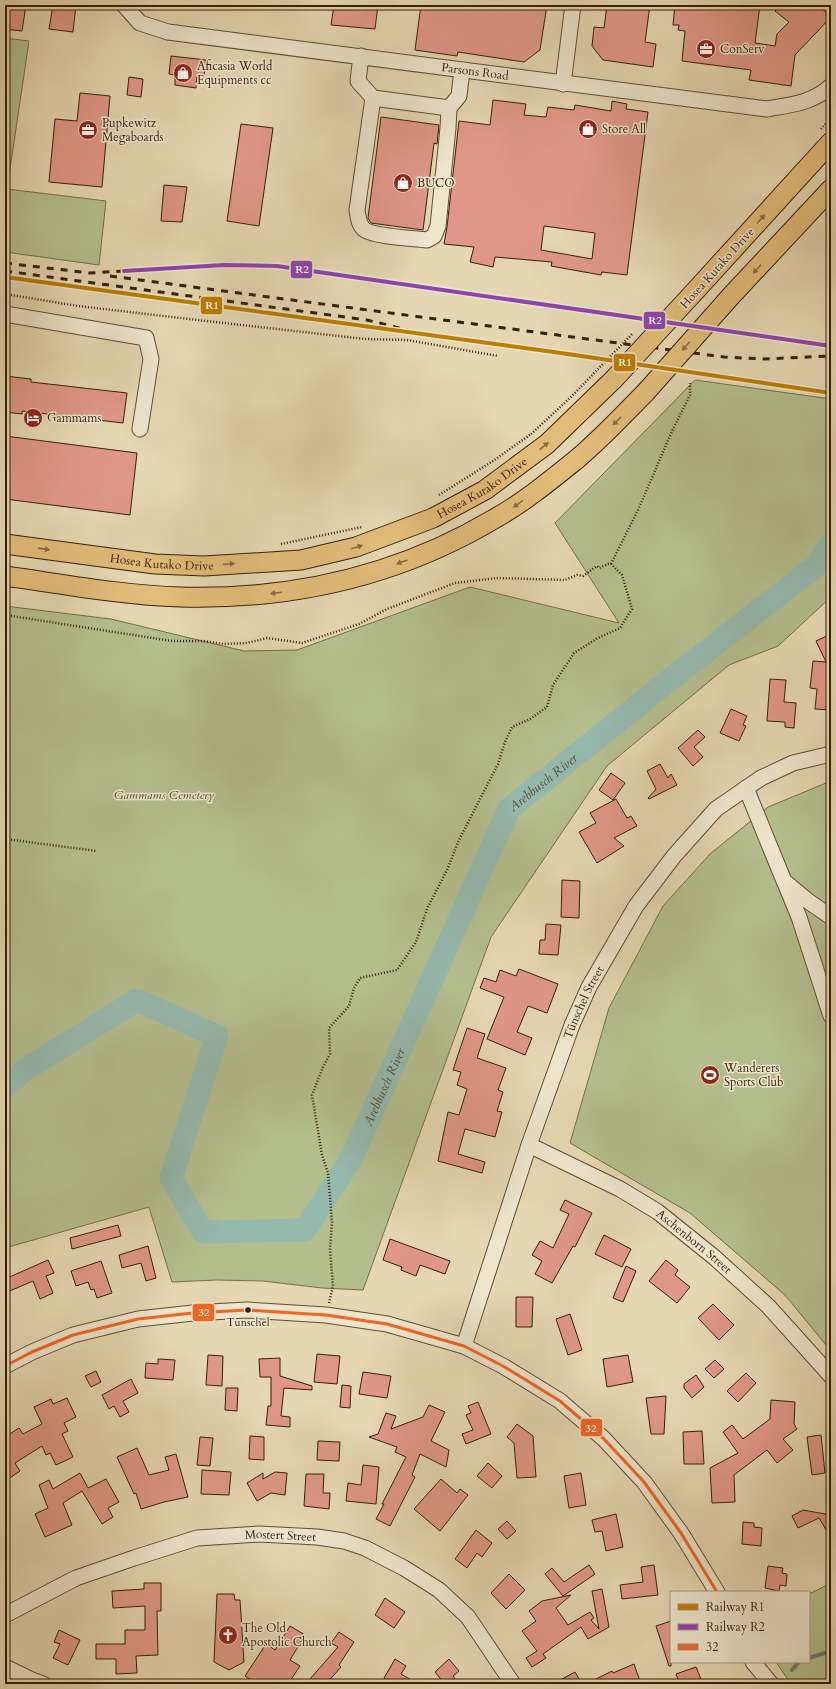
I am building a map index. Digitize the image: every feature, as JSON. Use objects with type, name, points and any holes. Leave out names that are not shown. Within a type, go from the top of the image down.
[{"type":"main road","name":"Hosea Kutako Drive","points":[[5,544],[155,564],[204,566],[301,560],[356,547],[433,518],[485,490],[547,444],[614,379],[831,142]]},
{"type":"main road","points":[[5,576],[150,595],[212,597],[260,595],[325,586],[363,575],[438,548],[511,509],[578,458],[645,393],[731,296],[831,189]]},
{"type":"street","name":"Parsons Road","points":[[124,5],[140,23],[168,32],[361,56],[563,84],[767,109],[798,104],[814,98],[831,86]]},
{"type":"street","points":[[563,84],[573,5]]},
{"type":"street","points":[[361,56],[358,81],[373,98],[449,108]]},
{"type":"street","points":[[373,98],[357,210],[360,223],[365,230],[428,240],[434,236],[438,226],[449,108],[459,96],[462,70]]},
{"type":"street","points":[[5,314],[146,338],[151,359],[140,429]]},
{"type":"street","name":"Tünschel Street","points":[[464,1346],[529,1145],[572,1025],[589,987],[627,920],[660,874],[716,809],[761,778],[793,763],[831,754]]},
{"type":"street","points":[[746,788],[798,917],[831,1016]]},
{"type":"street","points":[[784,881],[808,901],[831,917]]},
{"type":"street","name":"Aschenborn Street","points":[[529,1145],[620,1189],[658,1212],[714,1257],[768,1306],[831,1376]]},
{"type":"street","points":[[5,1366],[32,1352],[73,1335],[138,1319],[193,1313],[247,1310],[326,1315],[387,1324],[464,1346],[503,1366],[554,1397],[577,1414],[604,1439],[644,1482],[681,1533],[716,1591]]},
{"type":"street","name":"Mostert Street","points":[[5,1615],[76,1578],[197,1538],[259,1534],[318,1537],[344,1541],[365,1548],[404,1568],[439,1590],[468,1617],[513,1684]]},
{"type":"street","points":[[753,1663],[760,1684]]},
{"type":"street","points":[[754,1663],[771,1684]]},
{"type":"street","points":[[5,1667],[38,1682]]},
{"type":"street","points":[[5,1680],[38,1682]]},
{"type":"path","points":[[5,294],[78,306],[189,319],[365,338],[407,340],[498,356]]},
{"type":"path","points":[[436,497],[494,461],[532,434],[570,398],[634,332]]},
{"type":"path","points":[[611,564],[638,510],[672,428],[690,395],[690,383]]},
{"type":"path","points":[[274,545],[304,540],[363,526]]},
{"type":"path","points":[[326,1315],[333,1286],[330,1250],[332,1222],[328,1172],[322,1155],[312,1095],[330,1054],[329,1028],[349,1006],[354,988],[360,978],[397,970],[407,958],[416,942],[427,909],[448,868],[458,842],[498,764],[505,742],[512,727],[530,719],[547,707],[553,685],[574,653],[598,638],[620,628],[632,609],[622,575],[611,564]]},
{"type":"path","points":[[5,615],[172,641],[204,641],[223,644],[247,643],[267,638],[302,644],[359,624],[387,609],[455,583],[498,578],[565,580],[578,575],[582,576],[597,566],[599,568],[611,564]]},
{"type":"path","points":[[5,839],[97,851]]},
{"type":"green space","points":[[5,38],[29,41],[7,189],[106,201],[99,265],[5,252]]},
{"type":"green space","name":"Gammams Cemetery","points":[[695,380],[831,399],[831,597],[778,646],[729,665],[607,766],[491,937],[363,1290],[322,1288],[263,1281],[216,1280],[172,1282],[149,1207],[5,1248],[5,606],[111,619],[244,651],[297,650],[470,587],[619,623],[555,523]]},
{"type":"green space","name":"Wanderers Sports Club","points":[[831,781],[831,1351],[785,1295],[690,1213],[570,1143],[609,1008],[663,906],[710,854],[768,807]]},
{"type":"green space","points":[[831,1583],[831,1684],[791,1684],[777,1663],[810,1663],[810,1594]]},
{"type":"building","points":[[5,5],[26,5],[22,31],[5,29]]},
{"type":"building","points":[[53,5],[76,5],[73,32],[49,29]]},
{"type":"building","points":[[334,5],[378,5],[375,29],[331,25]]},
{"type":"building","points":[[421,5],[547,5],[540,50],[524,62],[458,52],[457,56],[415,50]]},
{"type":"building","points":[[607,5],[650,5],[645,42],[656,44],[653,67],[603,60],[592,46],[594,27],[604,28]]},
{"type":"building","points":[[675,5],[760,5],[755,43],[775,46],[777,34],[789,22],[775,11],[781,5],[818,5],[831,17],[795,55],[791,86],[749,80],[751,70],[682,61],[685,31],[678,30],[679,25],[673,25]]},
{"type":"building","points":[[171,56],[206,60],[204,76],[197,76],[196,88],[175,85],[175,75],[169,74]]},
{"type":"building","points":[[129,77],[143,79],[141,97],[127,95]]},
{"type":"building","points":[[80,93],[110,96],[102,187],[49,182],[55,119],[77,121]]},
{"type":"building","points":[[493,100],[526,104],[524,115],[546,117],[548,107],[574,110],[575,105],[611,111],[612,101],[627,104],[626,109],[648,112],[627,275],[602,272],[601,275],[551,266],[552,262],[495,257],[493,267],[470,262],[474,247],[444,244],[459,121],[490,125]],"holes":[[[544,226],[595,233],[592,259],[541,250]]]},
{"type":"building","points":[[381,117],[439,125],[437,144],[434,143],[423,230],[371,223],[368,218]]},
{"type":"building","points":[[241,124],[273,128],[259,226],[227,221]]},
{"type":"building","points":[[164,185],[187,187],[182,222],[161,221]]},
{"type":"building","points":[[5,376],[31,379],[31,382],[127,393],[123,423],[22,411],[22,414],[5,412]]},
{"type":"building","points":[[5,436],[137,453],[130,515],[5,499]]},
{"type":"building","points":[[831,634],[831,687],[829,710],[815,709],[817,689],[810,688],[813,661],[826,662],[816,641]]},
{"type":"building","points":[[770,679],[786,680],[784,702],[796,703],[794,728],[785,727],[785,722],[767,721]]},
{"type":"building","points":[[731,709],[747,716],[743,725],[746,726],[739,741],[720,733]]},
{"type":"building","points":[[698,730],[705,737],[694,747],[703,757],[693,766],[678,748]]},
{"type":"building","points":[[660,764],[668,778],[671,774],[677,785],[649,799],[648,798],[656,789],[647,771]]},
{"type":"building","points":[[611,773],[625,783],[613,800],[599,790]]},
{"type":"building","points":[[616,799],[627,818],[631,816],[637,826],[614,838],[624,846],[597,863],[579,832],[596,823],[590,813]]},
{"type":"building","points":[[562,880],[580,881],[579,918],[561,917]]},
{"type":"building","points":[[546,924],[561,925],[558,955],[539,954],[540,940],[545,940]]},
{"type":"building","points":[[519,969],[558,984],[547,1013],[528,1006],[517,1032],[532,1038],[525,1055],[487,1039],[504,997],[480,988],[484,978],[496,982],[500,970],[516,976]]},
{"type":"building","points":[[467,1028],[485,1034],[477,1058],[506,1068],[498,1090],[503,1092],[497,1111],[502,1112],[495,1137],[465,1129],[458,1154],[485,1162],[482,1173],[438,1161],[448,1112],[459,1115],[467,1089],[457,1085],[461,1072],[453,1070]]},
{"type":"building","points":[[565,1200],[592,1213],[575,1247],[573,1246],[552,1283],[535,1274],[542,1261],[532,1255],[540,1241],[553,1248],[569,1214],[560,1210]]},
{"type":"building","points":[[118,1225],[121,1236],[72,1249],[70,1238]]},
{"type":"building","points":[[604,1235],[631,1249],[622,1267],[595,1254]]},
{"type":"building","points":[[390,1239],[450,1261],[445,1274],[420,1265],[416,1276],[401,1270],[402,1267],[383,1260]]},
{"type":"building","points":[[148,1246],[156,1278],[146,1281],[141,1263],[122,1268],[119,1255]]},
{"type":"building","points":[[48,1260],[54,1273],[46,1276],[53,1293],[40,1299],[33,1281],[5,1293],[5,1279]]},
{"type":"building","points":[[666,1260],[678,1270],[675,1275],[690,1287],[677,1303],[649,1281]]},
{"type":"building","points":[[101,1261],[112,1293],[97,1298],[94,1289],[91,1290],[88,1282],[76,1286],[71,1271]]},
{"type":"building","points":[[626,1266],[636,1271],[623,1302],[613,1298]]},
{"type":"building","points":[[516,1297],[533,1297],[532,1327],[516,1327]]},
{"type":"building","points":[[713,1304],[734,1325],[719,1340],[698,1318]]},
{"type":"building","points":[[570,1314],[582,1350],[568,1355],[556,1319]]},
{"type":"building","points":[[317,1354],[340,1356],[337,1384],[314,1382]]},
{"type":"building","points":[[208,1355],[223,1356],[222,1386],[206,1385]]},
{"type":"building","points":[[628,1355],[633,1382],[607,1387],[603,1359]]},
{"type":"building","points":[[280,1358],[280,1376],[312,1386],[312,1390],[284,1388],[281,1416],[290,1417],[290,1427],[266,1425],[268,1406],[271,1406],[271,1377],[260,1377],[259,1359]]},
{"type":"building","points":[[158,1359],[175,1360],[173,1380],[145,1378],[146,1363],[158,1364]]},
{"type":"building","points":[[715,1360],[724,1369],[714,1378],[705,1369]]},
{"type":"building","points":[[96,1371],[101,1382],[91,1387],[85,1376]]},
{"type":"building","points":[[363,1372],[391,1376],[387,1398],[359,1394]]},
{"type":"building","points":[[746,1373],[756,1383],[738,1402],[727,1391]]},
{"type":"building","points":[[696,1375],[704,1387],[692,1398],[684,1388],[684,1384]]},
{"type":"building","points":[[131,1379],[138,1393],[123,1401],[129,1412],[120,1417],[114,1406],[109,1409],[102,1395]]},
{"type":"building","points":[[342,1385],[351,1386],[350,1408],[340,1407]]},
{"type":"building","points":[[226,1388],[238,1388],[237,1411],[225,1410]]},
{"type":"building","points":[[666,1396],[664,1434],[651,1434],[646,1398]]},
{"type":"building","points":[[67,1398],[76,1417],[64,1423],[68,1431],[62,1434],[73,1457],[56,1465],[50,1453],[46,1455],[42,1446],[15,1463],[20,1471],[5,1481],[5,1437],[19,1428],[23,1434],[42,1424],[34,1407],[51,1399],[53,1404]]},
{"type":"building","points":[[771,1400],[795,1402],[794,1424],[797,1429],[783,1439],[793,1450],[777,1463],[767,1450],[734,1475],[735,1502],[712,1503],[710,1468],[738,1453],[723,1432],[732,1425],[743,1439],[770,1419]]},
{"type":"building","points":[[478,1402],[491,1434],[466,1444],[462,1434],[473,1430],[466,1415],[471,1413],[468,1406]]},
{"type":"building","points":[[429,1405],[445,1412],[431,1441],[449,1450],[446,1467],[420,1454],[412,1475],[415,1477],[390,1526],[376,1519],[406,1457],[395,1452],[397,1447],[369,1437],[378,1434],[386,1413],[396,1416],[391,1429],[423,1417]]},
{"type":"building","points":[[517,1424],[533,1436],[536,1477],[517,1478],[514,1443],[507,1437]]},
{"type":"building","points":[[702,1431],[704,1464],[684,1464],[683,1432]]},
{"type":"building","points":[[821,1435],[825,1473],[812,1475],[807,1437]]},
{"type":"building","points":[[250,1436],[264,1437],[264,1460],[249,1459]]},
{"type":"building","points":[[200,1437],[213,1438],[210,1466],[197,1465]]},
{"type":"building","points":[[318,1441],[340,1442],[339,1461],[317,1460]]},
{"type":"building","points":[[137,1448],[149,1475],[169,1470],[165,1457],[176,1454],[188,1497],[141,1509],[136,1493],[134,1494],[117,1457]]},
{"type":"building","points":[[488,1463],[502,1476],[492,1488],[477,1476]]},
{"type":"building","points":[[363,1465],[379,1467],[376,1504],[346,1501],[348,1483],[361,1485]]},
{"type":"building","points":[[202,1470],[231,1472],[229,1495],[201,1494]]},
{"type":"building","points":[[275,1472],[287,1473],[285,1495],[271,1493],[257,1501],[247,1483],[263,1473],[263,1479]]},
{"type":"building","points":[[80,1473],[88,1488],[106,1479],[119,1502],[108,1508],[113,1517],[102,1524],[82,1491],[63,1503],[72,1525],[45,1537],[35,1514],[48,1508],[39,1485],[49,1480],[53,1489]]},
{"type":"building","points":[[581,1473],[586,1505],[569,1508],[564,1476]]},
{"type":"building","points":[[306,1474],[324,1474],[323,1493],[330,1493],[329,1509],[304,1506]]},
{"type":"building","points":[[441,1479],[457,1493],[460,1489],[468,1495],[440,1531],[414,1509]]},
{"type":"building","points":[[803,1510],[831,1515],[831,1538],[819,1518],[798,1528],[792,1516]]},
{"type":"building","points":[[616,1514],[623,1547],[606,1551],[602,1531],[595,1532],[592,1520]]},
{"type":"building","points":[[507,1521],[516,1531],[507,1539],[498,1529]]},
{"type":"building","points":[[743,1522],[754,1523],[754,1527],[762,1528],[761,1546],[742,1544]]},
{"type":"building","points":[[476,1530],[492,1543],[482,1557],[477,1553],[467,1568],[455,1559]]},
{"type":"building","points":[[589,1565],[595,1574],[563,1596],[545,1574],[552,1568],[564,1582]]},
{"type":"building","points":[[654,1565],[658,1595],[622,1599],[620,1585],[643,1582],[641,1567]]},
{"type":"building","points":[[768,1566],[783,1568],[782,1573],[787,1574],[786,1586],[780,1585],[779,1591],[765,1588]]},
{"type":"building","points":[[509,1574],[525,1590],[506,1609],[491,1593]]},
{"type":"building","points":[[144,1583],[161,1583],[161,1611],[157,1611],[158,1655],[136,1656],[137,1673],[116,1674],[116,1659],[96,1659],[96,1644],[125,1644],[125,1630],[145,1630],[145,1606],[113,1608],[112,1591],[144,1589]]},
{"type":"building","points":[[602,1589],[609,1627],[588,1639],[581,1627],[543,1654],[546,1658],[532,1667],[526,1658],[537,1651],[522,1631],[536,1621],[529,1611],[542,1601],[571,1595],[556,1608],[568,1625],[590,1612],[594,1618],[591,1620],[599,1629],[592,1591]]},
{"type":"building","name":"The Old Apostolic Church","points":[[217,1594],[234,1594],[235,1600],[240,1600],[244,1662],[229,1670],[214,1662]]},
{"type":"building","points":[[385,1598],[405,1612],[394,1628],[375,1615]]},
{"type":"building","points":[[670,1621],[671,1666],[669,1666],[656,1626]]},
{"type":"building","points":[[290,1626],[305,1635],[290,1660],[300,1666],[288,1684],[257,1684],[245,1676],[266,1644],[275,1650]]},
{"type":"building","points":[[59,1630],[80,1640],[68,1665],[53,1658],[60,1644],[54,1642]]},
{"type":"building","points":[[339,1632],[354,1642],[339,1665],[341,1667],[326,1684],[315,1684],[310,1679],[338,1647],[331,1643]]},
{"type":"building","points":[[395,1659],[406,1666],[401,1674],[418,1684],[394,1684],[384,1678]]},
{"type":"building","points":[[449,1659],[459,1671],[453,1676],[459,1684],[445,1684],[435,1672]]},
{"type":"building","points":[[634,1664],[641,1684],[586,1684],[612,1671],[613,1673]]},
{"type":"building","points":[[696,1667],[703,1684],[680,1684],[676,1674]]},
{"type":"building","points":[[575,1672],[582,1684],[553,1684]]},
{"type":"waterway","name":"Arebbusch River","points":[[5,1087],[23,1071],[137,1000],[217,1036],[171,1178],[203,1232],[305,1230],[351,1159],[509,809],[662,686],[816,566],[831,543]]},
{"type":"waterway","points":[[810,1658],[831,1651]]},
{"type":"waterway","points":[[792,1670],[798,1663]]},
{"type":"railway","points":[[5,263],[90,273],[224,265],[277,266],[831,346]]},
{"type":"railway","points":[[5,271],[367,320],[423,334]]},
{"type":"railway","points":[[110,276],[724,357],[763,359],[831,356]]},
{"type":"rail line","name":"R2","points":[[124,271],[224,265],[277,266],[831,346]]},
{"type":"rail line","name":"R1","points":[[5,277],[554,352],[831,393]]},
{"type":"transit line","name":"32","points":[[5,1366],[32,1352],[73,1335],[138,1319],[193,1313],[247,1310],[326,1315],[387,1324],[464,1346],[503,1366],[560,1401],[604,1439],[644,1482],[681,1533],[716,1591]]},
{"type":"place","name":"ConServ","points":[[706,49]]},
{"type":"place","name":"Aficasia World Equipments cc","points":[[183,73]]},
{"type":"place","name":"Store All","points":[[588,129]]},
{"type":"place","name":"Pupkewitz Megaboards","points":[[88,130]]},
{"type":"place","name":"BUCO","points":[[403,183]]},
{"type":"place","name":"Gammams","points":[[33,418]]},
{"type":"place","name":"Wanderers Sports Club","points":[[710,1075]]},
{"type":"place","name":"Tunschel","points":[[248,1310]]},
{"type":"place","name":"The Old Apostolic Church","points":[[228,1635]]}]
